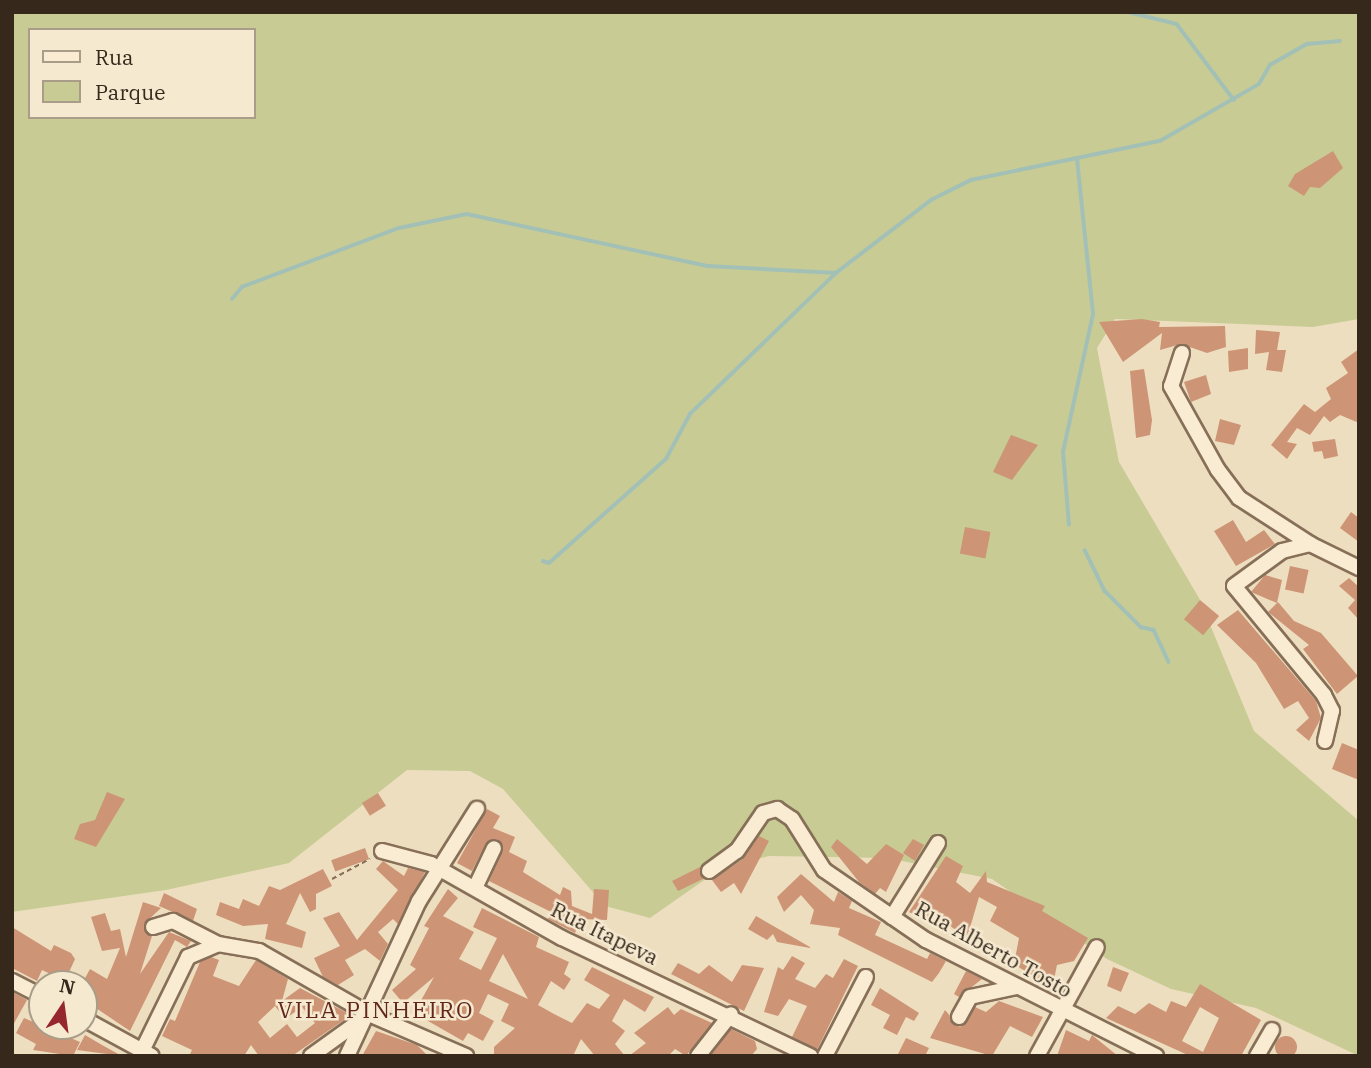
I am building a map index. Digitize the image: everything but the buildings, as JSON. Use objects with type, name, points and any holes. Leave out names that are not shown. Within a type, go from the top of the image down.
[{"type":"street","points":[[1182,353],[1171,386],[1218,470],[1239,498],[1310,544],[1359,568]]},
{"type":"street","points":[[1310,544],[1282,551],[1234,586],[1324,695],[1332,711],[1325,741]]},
{"type":"street","name":"Rua Alberto Tosto","points":[[709,871],[737,851],[762,813],[777,808],[792,819],[824,870],[892,916],[1017,987],[1156,1056]]},
{"type":"street","points":[[347,1056],[369,1014],[419,901],[444,872],[477,809]]},
{"type":"street","points":[[892,916],[938,843]]},
{"type":"street","points":[[475,888],[494,848]]},
{"type":"street","name":"Rua Itapeva","points":[[382,850],[444,872],[562,938],[731,1014],[810,1056]]},
{"type":"street","points":[[153,928],[173,921],[218,944],[259,951],[369,1014],[466,1056]]},
{"type":"street","points":[[98,1027],[147,1053],[188,957],[218,944]]},
{"type":"street","points":[[1037,1056],[1097,947]]},
{"type":"street","points":[[824,1056],[866,976]]},
{"type":"street","points":[[12,981],[28,989]]},
{"type":"street","points":[[959,1017],[970,997],[1017,987]]},
{"type":"street","points":[[311,1056],[369,1014]]},
{"type":"street","points":[[698,1056],[731,1014]]},
{"type":"street","points":[[1257,1056],[1272,1030]]},
{"type":"path","points":[[332,879],[382,850]]},
{"type":"green space","points":[[12,12],[1359,12],[1359,319],[1313,327],[1115,319],[1097,348],[1119,462],[1199,598],[1254,731],[1359,821],[1359,1056],[1256,1008],[1171,989],[1107,959],[992,879],[887,858],[769,856],[720,869],[650,918],[605,906],[503,789],[470,771],[407,770],[289,863],[166,890],[12,912]]},
{"type":"waterway","points":[[1128,12],[1177,24],[1234,100]]},
{"type":"waterway","points":[[543,561],[549,563],[666,459],[690,414],[836,273],[931,200],[971,180],[1160,141],[1259,84],[1270,65],[1307,44],[1340,41]]},
{"type":"waterway","points":[[1069,525],[1063,452],[1093,314],[1077,159]]},
{"type":"waterway","points":[[232,299],[242,287],[399,228],[467,214],[708,266],[836,273]]},
{"type":"waterway","points":[[1085,550],[1105,591],[1141,627],[1154,630],[1169,662]]},
{"type":"district","name":"VILA PINHEIRO","points":[[376,1009]]}]
